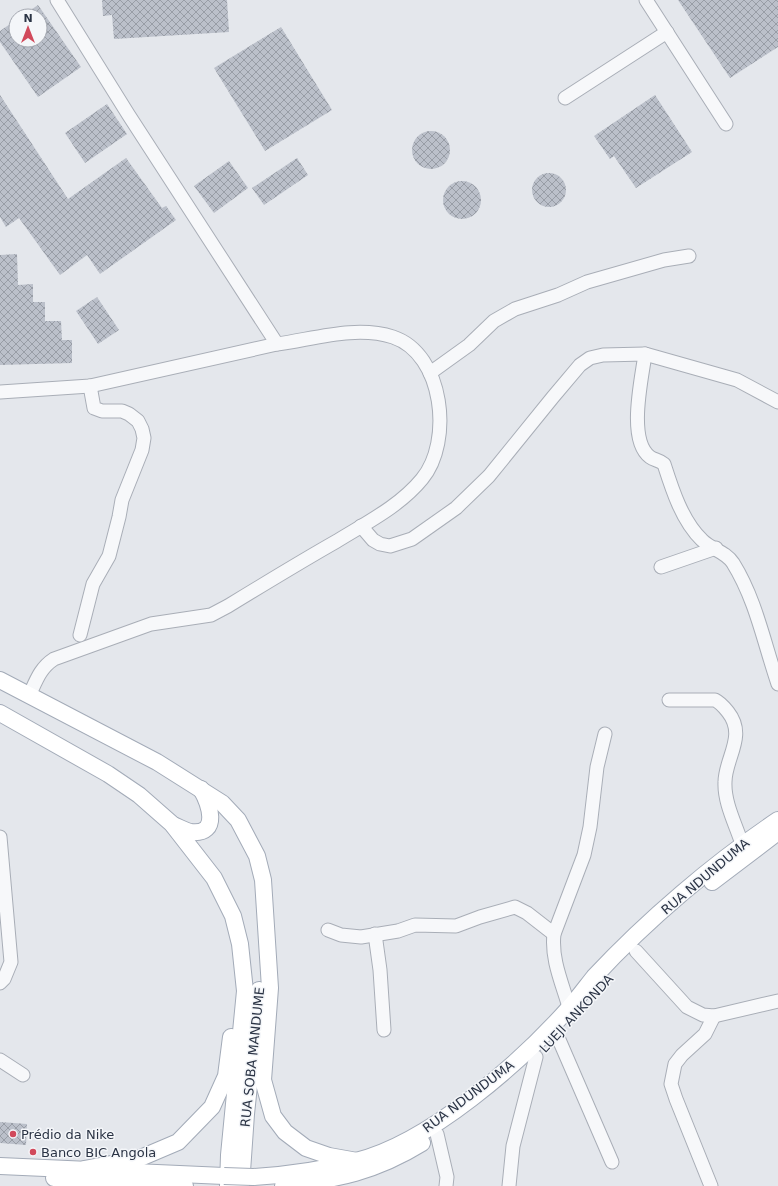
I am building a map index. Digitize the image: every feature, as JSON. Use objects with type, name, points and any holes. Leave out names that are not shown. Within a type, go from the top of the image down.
[{"type":"main road","points":[[0,680],[157,762],[222,803],[238,820],[257,856],[263,880],[270,988],[263,1080],[273,1116],[285,1132],[306,1148],[358,1167]]},
{"type":"main road","points":[[0,713],[108,774],[139,795],[172,824],[214,878],[233,916],[244,969],[245,991],[230,1154],[226,1181]]},
{"type":"main road","points":[[172,824],[189,832],[198,832],[205,828],[210,822],[211,812],[207,799],[201,789]]},
{"type":"main road","name":"RUA NDUNDUMA","points":[[283,1186],[319,1184],[358,1167],[441,1120],[502,1074],[570,1007],[594,977],[649,924],[742,844],[778,820]]},
{"type":"main road","name":"LUEJI ANKONDA","points":[[358,1167],[399,1157],[437,1134],[470,1111],[536,1057],[652,933],[696,895],[778,832]]},
{"type":"main road","points":[[84,1169],[138,1159],[178,1142],[212,1107],[226,1076],[234,1020],[235,988],[227,925],[219,902],[210,883],[183,839]]},
{"type":"main road","name":"RUA SOBA MANDUME","points":[[247,1181],[246,1114],[267,929]]},
{"type":"main road","name":"RUA NDUNDUMA","points":[[0,1166],[84,1169],[226,1181],[247,1181],[301,1172],[358,1167]]},
{"type":"main road","points":[[0,1175],[176,1186]]},
{"type":"street","points":[[57,0],[132,121],[277,344]]},
{"type":"street","points":[[646,0],[726,124]]},
{"type":"street","points":[[565,98],[667,32]]},
{"type":"street","points":[[430,373],[470,344],[494,321],[515,309],[558,295],[587,282],[664,260],[689,256]]},
{"type":"street","points":[[0,392],[90,386],[277,344],[354,332],[394,337],[411,346],[430,373],[438,394],[440,411],[437,447],[431,464],[423,478],[391,507],[211,615],[151,624],[54,659],[46,664],[40,672],[29,696]]},
{"type":"street","points":[[361,526],[373,540],[380,544],[390,546],[412,538],[456,508],[476,490],[580,364],[590,358],[603,354],[645,354],[737,380],[778,402]]},
{"type":"street","points":[[645,354],[637,421],[639,438],[644,450],[651,458],[658,459],[664,464],[689,525],[706,544],[727,554],[737,571],[758,617],[778,684]]},
{"type":"street","points":[[80,635],[93,584],[109,556],[120,517],[122,500],[142,450],[144,438],[138,421],[130,414],[102,411],[94,408],[90,386]]},
{"type":"street","points":[[661,567],[716,548]]},
{"type":"street","points":[[669,700],[715,700],[720,703],[731,716],[737,739],[725,781],[726,795],[742,844]]},
{"type":"street","points":[[570,1007],[556,966],[553,949],[554,934],[584,855],[590,827],[597,767],[605,734]]},
{"type":"street","points":[[0,837],[11,962],[4,979],[0,983]]},
{"type":"street","points":[[328,930],[361,937],[398,931],[415,925],[456,926],[510,907],[523,910],[554,934]]},
{"type":"street","points":[[375,934],[380,970],[384,1030]]},
{"type":"street","points":[[636,951],[687,1007],[703,1015],[714,1016],[778,1001]]},
{"type":"street","points":[[711,1186],[671,1084],[675,1064],[682,1054],[705,1034],[714,1016]]},
{"type":"street","points":[[557,1035],[612,1162]]},
{"type":"street","points":[[510,1186],[513,1146],[536,1057]]},
{"type":"street","points":[[0,1060],[23,1075]]},
{"type":"street","points":[[437,1134],[447,1177],[446,1186]]},
{"type":"building","points":[[102,0],[227,0],[229,32],[114,39],[112,15],[103,16]]},
{"type":"building","points":[[678,0],[778,0],[778,47],[730,78]]},
{"type":"building","points":[[48,19],[81,67],[38,97],[0,42],[0,31],[8,26],[8,48],[48,48]]},
{"type":"building","points":[[281,27],[332,110],[265,151],[214,68]]},
{"type":"building","points":[[0,95],[68,199],[126,158],[162,208],[166,206],[176,220],[100,274],[87,255],[60,275],[19,218],[6,227],[0,217]]},
{"type":"building","points":[[655,95],[692,152],[636,188],[614,156],[610,159],[594,136]]},
{"type":"building","points":[[107,104],[127,134],[85,163],[65,133]]},
{"type":"building","points":[[431,131],[444,137],[450,150],[444,163],[431,169],[418,163],[412,150],[418,137]]},
{"type":"building","points":[[297,158],[308,175],[264,205],[252,188]]},
{"type":"building","points":[[229,161],[248,188],[214,213],[194,186]]},
{"type":"building","points":[[546,173],[552,173],[556,174],[563,180],[566,190],[565,197],[559,204],[552,207],[546,207],[542,206],[535,200],[532,193],[532,187],[533,183],[539,176]]},
{"type":"building","points":[[462,181],[472,184],[478,190],[481,200],[478,210],[472,216],[462,219],[452,216],[446,210],[443,200],[446,190],[452,184]]},
{"type":"building","points":[[17,254],[18,285],[33,284],[33,302],[45,302],[45,321],[61,321],[62,340],[72,340],[72,363],[0,365],[0,255]]},
{"type":"building","points":[[97,297],[119,330],[98,344],[76,311]]},
{"type":"building","name":"Prédio da Nike","points":[[0,1122],[27,1124],[26,1145],[0,1143]]},
{"type":"place","name":"Prédio da Nike","points":[[13,1134]]},
{"type":"place","name":"Banco BIC Angola","points":[[33,1152]]}]
